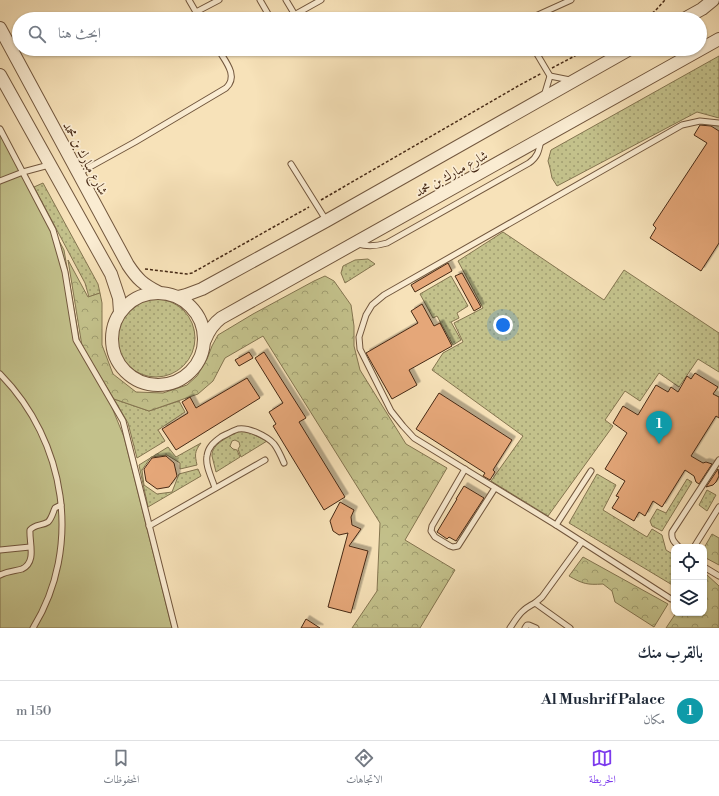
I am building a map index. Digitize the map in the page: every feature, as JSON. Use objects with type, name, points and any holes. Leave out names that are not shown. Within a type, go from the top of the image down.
[{"type":"street","points":[[697,12],[713,0]]},
{"type":"street","name":"شارع مبارك بن محمد","points":[[0,28],[12,50]]},
{"type":"street","name":"شارع مبارك بن محمد","points":[[707,46],[719,39]]},
{"type":"street","name":"شارع مبارك بن محمد","points":[[15,56],[128,265],[135,276],[158,292]]},
{"type":"street","name":"شارع مبارك بن محمد","points":[[178,296],[186,295],[202,289],[326,221],[618,56]]},
{"type":"street","name":"شارع مبارك بن محمد","points":[[205,340],[213,325],[221,318],[689,56]]},
{"type":"street","points":[[0,75],[111,274],[119,298],[120,312]]},
{"type":"street","points":[[158,292],[178,296],[189,304],[198,314],[203,326],[205,340],[202,356],[194,369],[182,380],[167,385],[151,386],[136,381],[124,371],[115,358],[112,342],[113,326],[120,312],[130,301],[144,294],[158,292]]},
{"type":"lane","points":[[189,0],[196,12],[219,0]]},
{"type":"lane","points":[[260,0],[267,12]]},
{"type":"lane","points":[[286,0],[292,12]]},
{"type":"lane","points":[[299,12],[314,2],[322,0]]},
{"type":"lane","points":[[544,12],[571,0]]},
{"type":"lane","points":[[78,174],[230,85],[232,81],[232,72],[222,56]]},
{"type":"lane","points":[[538,56],[548,73],[544,97]]},
{"type":"lane","points":[[548,73],[573,81]]},
{"type":"lane","points":[[671,599],[556,525],[414,438],[402,426],[391,411],[360,349],[359,337],[366,315],[372,305],[384,294],[682,125],[700,120],[719,123]]},
{"type":"lane","points":[[0,128],[53,230],[65,272],[76,340],[124,421],[175,628]]},
{"type":"lane","points":[[291,164],[326,221]]},
{"type":"lane","points":[[0,181],[23,172],[49,165]]},
{"type":"lane","points":[[0,374],[18,394],[37,424],[52,461],[61,505],[62,538],[58,567],[44,608],[33,628]]},
{"type":"lane","points":[[216,488],[207,463],[207,453],[215,441],[237,429],[242,428],[252,430],[270,440],[277,448],[284,462]]},
{"type":"lane","points":[[149,526],[265,460]]},
{"type":"lane","points":[[676,544],[672,539],[672,532],[719,460]]},
{"type":"lane","points":[[464,469],[432,526],[431,531],[433,536],[453,547],[458,546],[495,488]]},
{"type":"lane","points":[[556,525],[591,470]]},
{"type":"lane","points":[[0,575],[5,572],[24,568],[28,565],[31,555],[31,528],[47,522],[52,517],[56,508],[61,505]]},
{"type":"lane","points":[[696,544],[719,507]]},
{"type":"lane","points":[[510,628],[525,608],[535,603],[542,597],[582,542]]},
{"type":"lane","points":[[0,550],[30,547]]},
{"type":"lane","points":[[707,569],[719,576]]},
{"type":"lane","points":[[535,603],[570,628]]},
{"type":"lane","points":[[525,628],[527,625],[531,625],[536,628]]},
{"type":"path","points":[[654,12],[665,0]]},
{"type":"path","points":[[128,265],[147,270],[187,274],[192,273],[315,204],[518,86],[548,73],[576,56]]},
{"type":"green space","points":[[719,56],[719,118],[697,112],[557,186],[552,178],[548,161],[551,150]]},
{"type":"green space","points":[[0,130],[64,250],[81,350],[104,388],[124,437],[172,628],[0,628]]},
{"type":"green space","points":[[43,183],[98,284],[100,293],[89,297],[85,283],[34,187]]},
{"type":"green space","points":[[503,232],[604,300],[624,270],[719,333],[719,372],[698,359],[679,387],[659,373],[640,401],[625,391],[605,420],[613,426],[548,516],[491,481],[523,436],[432,370],[443,353],[463,342],[454,323],[483,308],[458,261]]},
{"type":"green space","points":[[368,259],[375,264],[345,283],[341,273],[343,266],[355,260]]},
{"type":"green space","points":[[68,260],[88,297],[100,293],[102,303],[102,345],[113,374],[136,392],[163,393],[187,385],[197,376],[218,335],[314,281],[325,276],[334,281],[351,305],[354,326],[354,346],[360,370],[406,444],[447,468],[405,540],[455,570],[420,628],[352,628],[377,591],[380,523],[263,336],[225,358],[213,381],[198,394],[149,411],[114,399],[82,346]]},
{"type":"green space","points":[[451,276],[468,306],[457,313],[459,318],[451,322],[461,340],[453,345],[437,316],[433,318],[420,294]]},
{"type":"green space","points":[[156,299],[171,302],[183,311],[192,323],[195,338],[192,353],[183,365],[171,374],[156,377],[141,374],[129,365],[120,353],[117,338],[120,323],[129,311],[141,302]]},
{"type":"green space","points":[[114,399],[149,411],[179,401],[185,412],[158,430],[165,441],[137,458],[128,423]]},
{"type":"green space","points":[[240,431],[248,432],[267,441],[241,457],[238,449],[240,446],[239,442],[235,440],[232,441],[230,446],[237,450],[240,457],[216,472],[212,456],[215,448],[222,441]]},
{"type":"green space","points":[[201,443],[196,454],[197,465],[180,469],[180,463],[167,455],[152,457],[168,447],[176,457]]},
{"type":"green space","points":[[150,458],[142,470],[144,485],[157,494],[172,492],[179,474],[198,469],[201,476],[148,507],[139,465]]},
{"type":"green space","points":[[597,474],[616,485],[603,510],[647,537],[652,529],[662,535],[666,550],[671,553],[671,584],[569,523]]},
{"type":"green space","points":[[687,479],[692,482],[662,531],[652,526],[650,521],[657,509],[666,513]]},
{"type":"green space","points":[[707,490],[716,495],[707,511],[699,505]]},
{"type":"green space","points":[[712,534],[719,538],[719,565],[707,559],[706,544]]},
{"type":"green space","points":[[583,557],[668,604],[654,627],[615,602],[612,591],[603,584],[585,583],[569,576]]},
{"type":"green space","points":[[707,575],[719,586],[719,628],[666,628],[674,616],[707,616]]},
{"type":"building","points":[[700,125],[711,126],[719,131],[719,243],[701,271],[650,238],[656,228],[653,225],[707,143],[694,135]]},
{"type":"building","points":[[448,263],[452,271],[415,292],[411,285]]},
{"type":"building","points":[[462,273],[481,307],[474,311],[455,276]]},
{"type":"building","points":[[422,304],[434,326],[440,323],[452,346],[409,370],[417,385],[392,399],[366,353],[418,323],[411,311]]},
{"type":"building","points":[[249,352],[253,358],[239,366],[235,360]]},
{"type":"building","points":[[264,352],[306,418],[299,422],[345,497],[324,510],[273,426],[276,424],[269,412],[283,403],[255,358]]},
{"type":"building","points":[[695,373],[718,387],[713,394],[719,397],[719,418],[716,416],[691,456],[703,463],[706,462],[712,464],[699,484],[696,482],[694,476],[685,470],[662,507],[653,501],[645,516],[639,512],[634,521],[612,508],[619,497],[616,496],[625,481],[605,469],[627,433],[613,423],[623,406],[638,415],[656,385],[668,392],[671,387],[678,392],[687,376],[691,379]]},
{"type":"building","points":[[247,378],[260,398],[176,450],[162,429],[188,413],[182,402],[190,397],[196,408]]},
{"type":"building","points":[[439,393],[512,440],[493,470],[495,472],[490,480],[483,476],[485,473],[416,429]]},
{"type":"building","points":[[166,456],[174,463],[177,476],[169,487],[157,489],[146,481],[144,469],[152,458]]},
{"type":"building","points":[[718,469],[719,476],[716,482],[713,485],[706,487]]},
{"type":"building","points":[[464,486],[484,498],[456,541],[449,537],[447,539],[437,532]]},
{"type":"building","points":[[340,502],[354,510],[351,517],[352,525],[361,529],[349,546],[368,551],[351,613],[328,607],[348,533],[339,535],[333,531],[330,521]]},
{"type":"building","points":[[306,619],[320,628],[301,628]]},
{"type":"place","name":"Al Mushrif Palace","points":[[659,444]]}]
